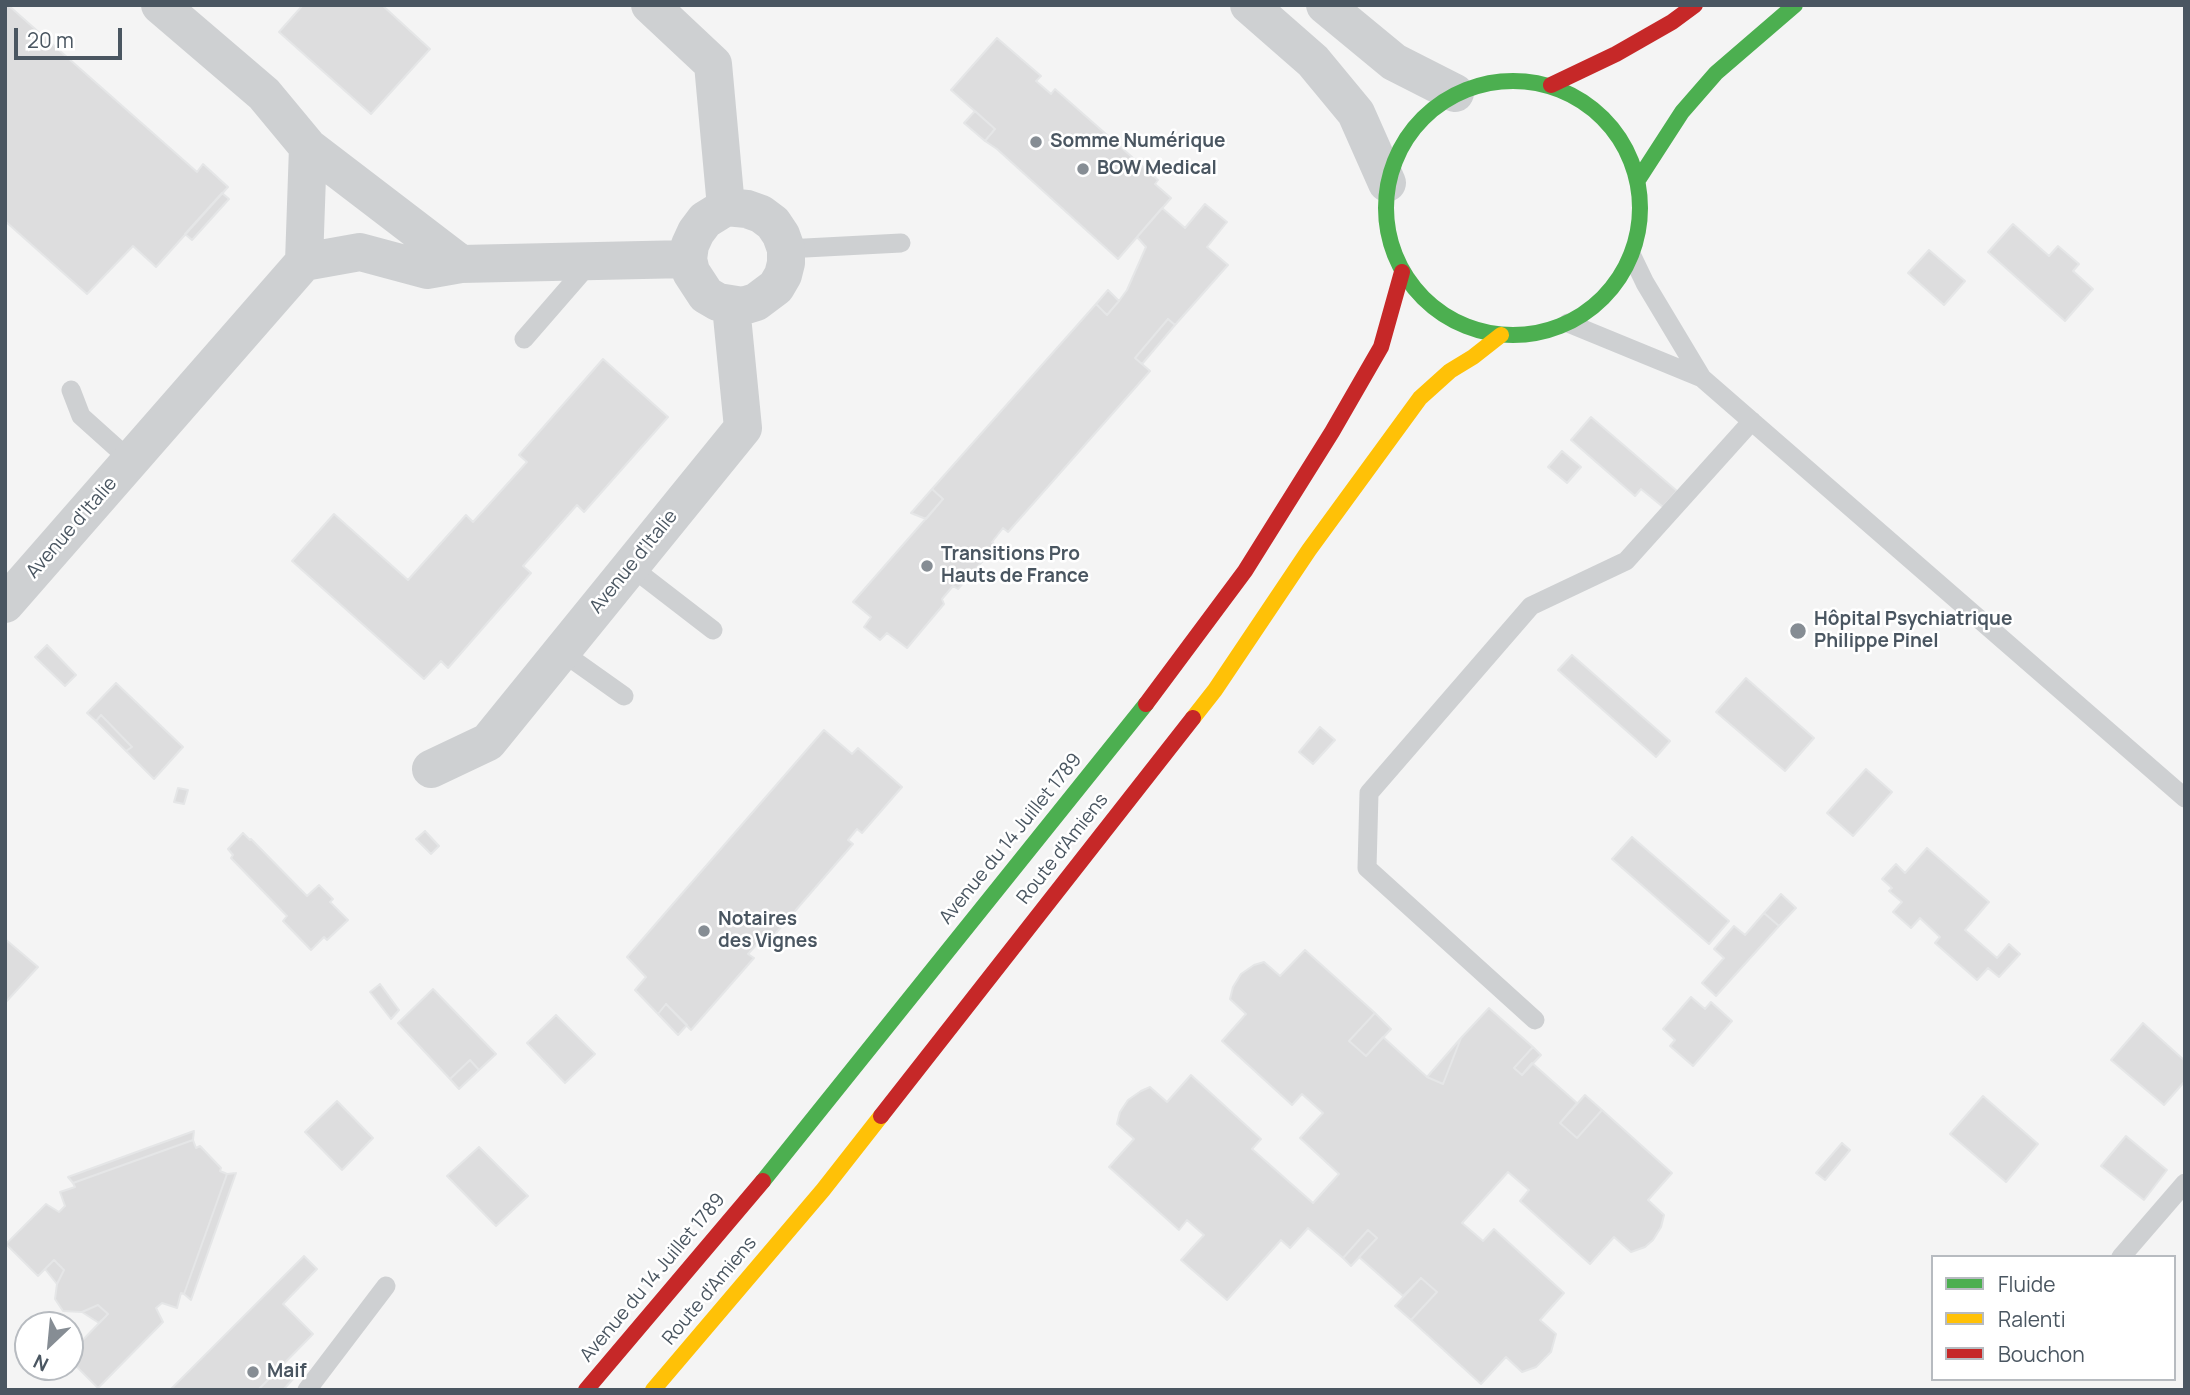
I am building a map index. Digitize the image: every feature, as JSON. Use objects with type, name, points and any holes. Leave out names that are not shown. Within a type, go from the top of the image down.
[{"type":"main road","points":[[1551,85],[1616,54],[1672,22],[1695,5]]},
{"type":"main road","points":[[1638,180],[1682,113],[1716,73],[1795,5]]},
{"type":"main road","points":[[1519,80],[1551,85],[1591,106],[1622,138],[1638,180],[1640,231],[1632,256],[1617,283],[1595,306],[1568,323],[1536,334],[1501,335],[1471,328],[1444,315],[1420,296],[1402,272],[1390,244],[1385,214],[1387,183],[1400,147],[1423,116],[1455,93],[1486,82],[1519,80]]},
{"type":"main road","name":"Avenue du 14 Juillet 1789","points":[[586,1390],[727,1225],[1154,695],[1245,571],[1332,432],[1381,347],[1402,272]]},
{"type":"main road","name":"Route d'Amiens","points":[[653,1390],[823,1190],[1215,690],[1310,550],[1420,398],[1450,371],[1501,335]]},
{"type":"street","points":[[160,5],[264,94],[308,147],[461,264]]},
{"type":"street","points":[[650,5],[713,64],[726,207]]},
{"type":"street","points":[[1249,5],[1313,61],[1356,113],[1387,183]]},
{"type":"street","points":[[1325,5],[1394,62],[1455,93]]},
{"type":"street","points":[[308,147],[304,262],[360,252],[427,270],[461,264],[688,259]]},
{"type":"street","points":[[726,207],[747,209],[761,214],[773,223],[786,249],[786,263],[776,287],[756,302],[743,306],[731,306],[706,295],[691,272],[688,259],[696,232],[705,220],[726,207]]},
{"type":"street","name":"Avenue d'Italie","points":[[5,604],[304,262]]},
{"type":"street","name":"Avenue d'Italie","points":[[431,769],[488,742],[743,428],[731,306]]},
{"type":"lane","points":[[786,249],[901,243]]},
{"type":"lane","points":[[1632,256],[1645,283],[1702,378],[2185,798]]},
{"type":"lane","points":[[524,339],[591,261]]},
{"type":"lane","points":[[1568,323],[1702,378]]},
{"type":"lane","points":[[71,390],[81,416],[130,460]]},
{"type":"lane","points":[[1535,1020],[1367,868],[1368,793],[1531,606],[1626,561],[1752,421]]},
{"type":"lane","points":[[630,566],[713,630]]},
{"type":"lane","points":[[562,652],[624,696]]},
{"type":"lane","points":[[2123,1255],[2185,1184]]},
{"type":"lane","points":[[307,1390],[386,1286]]},
{"type":"building","points":[[5,5],[197,172],[203,164],[228,187],[156,267],[133,246],[87,294],[5,221]]},
{"type":"building","points":[[303,5],[382,5],[430,49],[371,114],[279,32]]},
{"type":"building","points":[[997,38],[1041,76],[1036,81],[1051,94],[1055,89],[1158,180],[1155,184],[1171,198],[1118,259],[985,141],[995,129],[951,90]]},
{"type":"building","points":[[975,111],[995,129],[985,141],[964,123]]},
{"type":"building","points":[[222,193],[229,199],[192,240],[185,234]]},
{"type":"building","points":[[1205,204],[1227,222],[1207,247],[1228,265],[1175,325],[1168,319],[1135,358],[1150,371],[1008,532],[1003,528],[992,542],[996,546],[958,589],[953,586],[942,599],[944,604],[907,648],[887,633],[880,640],[864,627],[871,617],[853,602],[943,499],[932,489],[1096,304],[1107,315],[1119,301],[1127,290],[1146,247],[1137,237],[1162,208],[1185,228]]},
{"type":"building","points":[[2013,224],[2049,256],[2058,246],[2079,264],[2073,271],[2093,289],[2065,321],[1988,252]]},
{"type":"building","points":[[1929,250],[1965,281],[1944,305],[1908,273]]},
{"type":"building","points":[[1108,290],[1119,301],[1107,315],[1096,304]]},
{"type":"building","points":[[1168,319],[1175,325],[1142,364],[1135,358]]},
{"type":"building","points":[[603,359],[668,417],[584,512],[577,505],[523,566],[531,573],[448,668],[441,661],[424,679],[292,561],[334,514],[408,580],[466,515],[473,522],[527,462],[519,455]]},
{"type":"building","points":[[1591,417],[1677,491],[1663,507],[1641,489],[1635,496],[1571,440]]},
{"type":"building","points":[[1562,451],[1581,467],[1567,483],[1548,467]]},
{"type":"building","points":[[932,489],[943,499],[926,519],[911,513]]},
{"type":"building","points":[[47,645],[76,675],[65,686],[35,657]]},
{"type":"building","points":[[1572,655],[1670,741],[1656,757],[1558,670]]},
{"type":"building","points":[[1746,678],[1814,738],[1785,771],[1716,712]]},
{"type":"building","points":[[116,683],[183,747],[154,779],[126,751],[132,747],[101,715],[96,721],[87,713]]},
{"type":"building","points":[[101,715],[132,747],[126,751],[96,721]]},
{"type":"building","points":[[1320,727],[1335,740],[1313,764],[1299,752]]},
{"type":"building","points":[[824,730],[852,754],[858,748],[902,787],[862,833],[857,829],[848,840],[853,844],[763,948],[758,943],[748,954],[754,958],[691,1030],[666,1004],[658,1014],[635,990],[646,977],[627,957]]},
{"type":"building","points":[[1866,769],[1892,792],[1853,836],[1827,813]]},
{"type":"building","points":[[178,788],[188,790],[184,804],[174,802]]},
{"type":"building","points":[[425,831],[439,846],[431,854],[416,839]]},
{"type":"building","points":[[243,833],[307,896],[319,885],[333,899],[330,902],[348,920],[327,940],[324,937],[311,950],[283,921],[287,916],[231,858],[233,855],[228,849]]},
{"type":"building","points":[[1632,837],[1729,921],[1709,944],[1612,859]]},
{"type":"building","points":[[1927,848],[1989,902],[1965,930],[1997,958],[2009,944],[2020,954],[1999,977],[1988,968],[1977,980],[1935,943],[1940,937],[1920,918],[1911,928],[1893,912],[1902,902],[1889,891],[1892,888],[1882,879],[1896,864],[1905,873]]},
{"type":"building","points":[[1781,894],[1796,908],[1779,926],[1764,913]]},
{"type":"building","points":[[1764,913],[1779,926],[1716,996],[1702,983],[1724,958],[1714,949],[1734,926],[1745,935]]},
{"type":"building","points":[[5,939],[38,967],[5,1003]]},
{"type":"building","points":[[1305,950],[1375,1013],[1349,1041],[1366,1056],[1383,1037],[1427,1077],[1443,1084],[1461,1038],[1489,1008],[1533,1047],[1514,1068],[1522,1075],[1532,1063],[1577,1103],[1560,1123],[1577,1138],[1602,1110],[1672,1173],[1648,1200],[1664,1215],[1653,1240],[1645,1247],[1631,1252],[1614,1237],[1590,1264],[1520,1201],[1529,1190],[1508,1172],[1462,1223],[1483,1241],[1494,1229],[1564,1293],[1540,1320],[1556,1334],[1551,1352],[1536,1367],[1522,1372],[1506,1357],[1481,1384],[1411,1320],[1437,1292],[1421,1278],[1403,1296],[1359,1257],[1377,1238],[1368,1230],[1343,1258],[1308,1228],[1290,1248],[1281,1240],[1227,1300],[1181,1260],[1204,1235],[1187,1220],[1179,1230],[1109,1167],[1134,1139],[1117,1124],[1120,1112],[1128,1100],[1150,1087],[1167,1102],[1191,1075],[1261,1139],[1252,1149],[1313,1203],[1339,1174],[1300,1138],[1323,1113],[1302,1094],[1292,1105],[1222,1041],[1246,1014],[1230,999],[1241,974],[1264,962],[1280,976]]},
{"type":"building","points":[[380,984],[399,1010],[391,1019],[370,992]]},
{"type":"building","points":[[433,989],[496,1054],[479,1070],[470,1060],[450,1079],[398,1023]]},
{"type":"building","points":[[1691,997],[1705,1009],[1711,1002],[1732,1021],[1693,1066],[1670,1046],[1675,1040],[1663,1029]]},
{"type":"building","points":[[666,1004],[687,1025],[678,1035],[658,1014]]},
{"type":"building","points":[[1375,1013],[1391,1029],[1366,1056],[1349,1041]]},
{"type":"building","points":[[556,1015],[595,1054],[565,1083],[527,1043]]},
{"type":"building","points":[[2143,1023],[2185,1061],[2185,1081],[2164,1105],[2111,1060]]},
{"type":"building","points":[[1461,1038],[1443,1084],[1427,1077]]},
{"type":"building","points":[[1533,1047],[1541,1055],[1522,1075],[1514,1068]]},
{"type":"building","points":[[470,1060],[479,1070],[459,1089],[450,1079]]},
{"type":"building","points":[[1585,1095],[1602,1110],[1577,1138],[1560,1123]]},
{"type":"building","points":[[1983,1096],[2038,1144],[2006,1182],[1950,1134]]},
{"type":"building","points":[[337,1101],[373,1138],[342,1170],[305,1132]]},
{"type":"building","points":[[194,1131],[193,1140],[73,1183],[68,1177]]},
{"type":"building","points":[[2126,1136],[2167,1170],[2144,1200],[2101,1166]]},
{"type":"building","points":[[193,1140],[196,1148],[200,1146],[221,1168],[220,1171],[227,1174],[177,1308],[162,1303],[156,1308],[163,1322],[98,1388],[84,1374],[84,1339],[108,1314],[98,1305],[84,1311],[63,1311],[55,1299],[57,1284],[64,1270],[54,1260],[38,1276],[6,1244],[46,1204],[59,1212],[65,1206],[60,1192],[75,1187],[73,1183]]},
{"type":"building","points":[[1842,1143],[1850,1150],[1825,1180],[1816,1173]]},
{"type":"building","points":[[479,1147],[528,1196],[496,1226],[447,1176]]},
{"type":"building","points":[[236,1173],[191,1300],[184,1294],[227,1174]]},
{"type":"building","points":[[1368,1230],[1377,1238],[1351,1266],[1343,1258]]},
{"type":"building","points":[[304,1256],[317,1269],[283,1304],[313,1334],[258,1390],[170,1390]]},
{"type":"building","points":[[54,1260],[64,1270],[57,1284],[45,1269]]},
{"type":"building","points":[[1421,1278],[1437,1292],[1411,1320],[1395,1306]]},
{"type":"building","points":[[98,1305],[108,1314],[99,1323],[84,1311]]},
{"type":"building","points":[[282,1366],[294,1378],[283,1390],[258,1390]]},
{"type":"traffic: fast","points":[[1638,180],[1682,112],[1716,73],[1795,5]]},
{"type":"traffic: fast","points":[[1501,81],[1525,81],[1562,90],[1584,102],[1603,118],[1619,137],[1631,159],[1638,183],[1640,208],[1638,233],[1631,257],[1619,279],[1603,298],[1584,314],[1562,326],[1525,335],[1501,335],[1464,326],[1442,314],[1415,289],[1395,257],[1391,245],[1386,220],[1386,196],[1395,159],[1407,137],[1432,110],[1464,90],[1476,86],[1501,81]]},
{"type":"traffic: fast","points":[[763,1181],[1146,704]]},
{"type":"traffic: slow","points":[[1193,718],[1215,690],[1309,550],[1420,398],[1450,371],[1501,335]]},
{"type":"traffic: slow","points":[[653,1390],[823,1190],[881,1116]]},
{"type":"traffic: jam","points":[[1551,85],[1616,54],[1672,22],[1695,5]]},
{"type":"traffic: jam","points":[[1146,704],[1245,571],[1332,432],[1381,347],[1402,272]]},
{"type":"traffic: jam","points":[[881,1116],[1193,718]]},
{"type":"traffic: jam","points":[[586,1390],[763,1181]]},
{"type":"place","name":"Somme Numérique","points":[[1036,142]]},
{"type":"place","name":"BOW Medical","points":[[1083,169]]},
{"type":"place","name":"Transitions Pro Hauts de France","points":[[927,566]]},
{"type":"place","name":"Hôpital Psychiatrique Philippe Pinel","points":[[1798,631]]},
{"type":"place","name":"Notaires des Vignes","points":[[704,931]]},
{"type":"place","name":"Maif","points":[[253,1372]]}]
